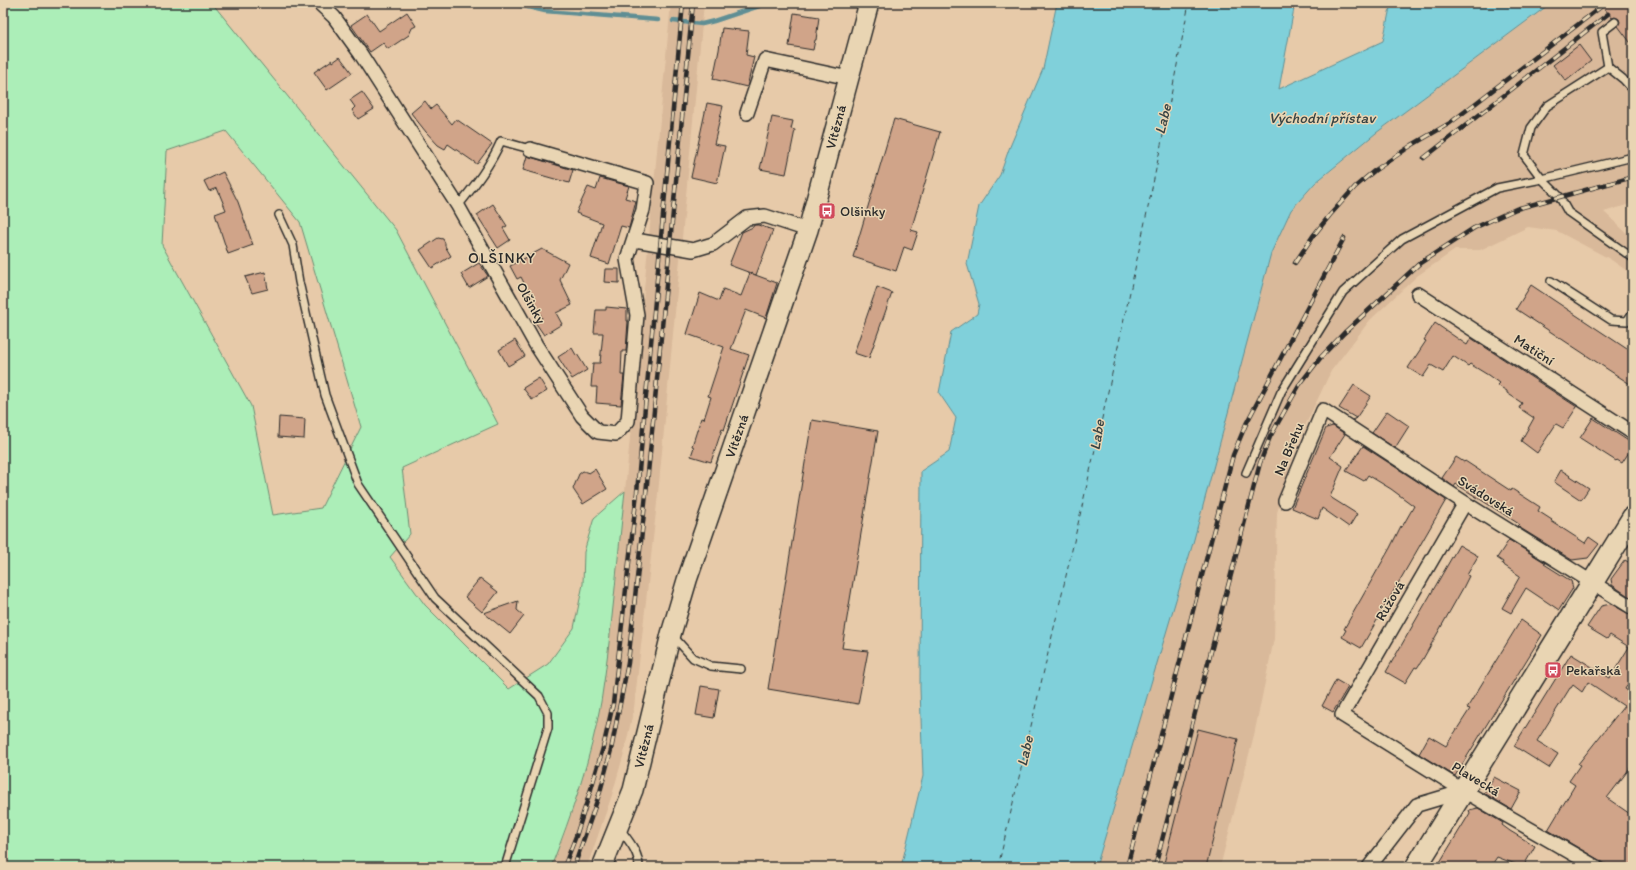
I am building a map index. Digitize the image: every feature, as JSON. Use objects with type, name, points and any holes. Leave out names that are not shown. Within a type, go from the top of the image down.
[{"type":"main road","name":"Vítězná","points":[[602,867],[619,828],[633,790],[671,634],[687,580],[808,230],[869,3]]},
{"type":"main road","points":[[1416,867],[1633,518]]},
{"type":"street","name":"Olšinky","points":[[319,3],[334,17],[360,53],[458,206],[536,345],[582,416],[598,432],[616,434],[628,420],[637,315],[628,260],[643,210],[647,183],[530,149]]},
{"type":"street","points":[[747,113],[765,60],[849,78]]},
{"type":"street","points":[[635,240],[693,250],[713,244],[747,218],[765,216],[808,230]]},
{"type":"street","name":"Matiční","points":[[1418,294],[1633,433]]},
{"type":"street","name":"Na Břehu","points":[[1285,501],[1323,410]]},
{"type":"street","name":"Svádovská","points":[[1323,410],[1465,502],[1593,581],[1633,608]]},
{"type":"street","name":"Růžová","points":[[1342,715],[1465,502]]},
{"type":"street","name":"Plavecká","points":[[1342,715],[1464,790],[1596,867]]},
{"type":"street","points":[[1369,867],[1417,805],[1464,790]]},
{"type":"lane","points":[[1615,22],[1602,32],[1608,67],[1623,79],[1633,90]]},
{"type":"lane","points":[[1608,67],[1547,106],[1530,128],[1524,155],[1542,180],[1559,196],[1568,212],[1633,258]]},
{"type":"lane","points":[[458,206],[476,185],[492,161],[501,141],[530,149]]},
{"type":"lane","points":[[1246,473],[1281,392],[1343,292],[1402,240],[1497,188],[1542,180],[1633,157]]},
{"type":"lane","points":[[279,215],[293,245],[299,282],[325,395],[358,484],[436,598],[539,696],[548,713],[548,728],[505,867]]},
{"type":"lane","points":[[1551,281],[1611,320],[1627,320],[1633,312]]},
{"type":"lane","points":[[671,634],[693,658],[711,666],[741,669]]},
{"type":"lane","points":[[619,828],[632,844],[638,856],[639,867]]},
{"type":"shaded area","points":[[671,3],[704,3],[658,494],[634,708],[624,753],[612,795],[587,867],[551,867],[565,832],[580,785],[592,745],[601,702],[625,491]]},
{"type":"shaded area","points":[[1551,3],[1633,3],[1633,203],[1604,212],[1633,239],[1633,275],[1610,259],[1557,231],[1528,227],[1480,250],[1455,250],[1417,276],[1370,320],[1331,371],[1294,449],[1277,513],[1274,639],[1254,735],[1220,867],[1096,867],[1193,543],[1271,253],[1291,210],[1315,184],[1376,133]]},
{"type":"green space","points":[[3,3],[212,3],[396,230],[498,424],[402,468],[410,534],[390,557],[425,605],[509,689],[548,664],[574,628],[583,584],[584,552],[594,518],[625,491],[605,676],[592,744],[566,827],[551,867],[3,867]],"holes":[[[226,131],[300,222],[361,427],[321,508],[273,515],[251,406],[162,245],[167,151]]]},
{"type":"water","points":[[1057,3],[1295,3],[1279,89],[1383,41],[1391,3],[1551,3],[1376,133],[1315,183],[1291,210],[1271,253],[1193,543],[1096,867],[901,867],[923,776],[920,688],[921,471],[949,452],[956,418],[939,393],[951,332],[977,314],[979,304],[967,264],[979,206],[1000,175],[1009,149],[1043,69]]},
{"type":"building","points":[[1600,3],[1633,3],[1633,46],[1618,26],[1620,22],[1619,19],[1615,17],[1612,18]]},
{"type":"building","points":[[407,12],[416,26],[412,28],[409,35],[388,49],[383,43],[370,52],[351,25],[367,14],[379,31]]},
{"type":"building","points":[[794,13],[819,17],[813,50],[789,46]]},
{"type":"building","points":[[722,28],[749,31],[746,55],[754,57],[747,87],[713,79]]},
{"type":"building","points":[[1579,45],[1591,61],[1566,81],[1553,65]]},
{"type":"building","points":[[340,57],[352,73],[327,90],[314,72],[332,60],[333,62]]},
{"type":"building","points":[[362,92],[374,109],[358,119],[352,110],[355,107],[350,100]]},
{"type":"building","points":[[425,101],[431,109],[436,105],[452,124],[456,119],[492,144],[477,164],[448,144],[445,149],[438,145],[426,132],[411,113]]},
{"type":"building","points":[[707,103],[723,106],[714,144],[725,146],[717,183],[691,177]]},
{"type":"building","points":[[772,117],[793,121],[791,129],[795,130],[786,174],[760,169]]},
{"type":"building","points":[[894,119],[940,132],[911,230],[918,232],[912,250],[904,247],[896,271],[853,257]]},
{"type":"building","points":[[527,156],[573,170],[569,183],[523,170]]},
{"type":"building","points":[[223,172],[238,202],[253,245],[228,254],[215,214],[226,210],[217,188],[209,191],[204,181]]},
{"type":"building","points":[[600,178],[629,186],[625,198],[636,201],[629,228],[621,226],[609,264],[591,258],[602,223],[576,213],[588,187],[596,190]]},
{"type":"building","points":[[493,204],[507,226],[503,228],[510,240],[498,248],[477,215]]},
{"type":"building","points":[[754,225],[773,230],[756,275],[729,265],[742,232],[753,227]]},
{"type":"building","points":[[438,238],[443,239],[451,256],[432,268],[420,250]]},
{"type":"building","points":[[542,249],[568,263],[560,280],[572,305],[556,313],[562,324],[544,335],[535,322],[542,318],[521,277],[517,279],[510,266]]},
{"type":"building","points":[[479,263],[488,276],[469,288],[461,274]]},
{"type":"building","points":[[605,269],[619,269],[619,283],[604,282]]},
{"type":"building","points":[[265,272],[268,289],[252,293],[245,277]]},
{"type":"building","points":[[750,273],[777,283],[766,318],[746,310],[731,349],[749,355],[724,430],[722,429],[711,462],[691,456],[694,447],[692,446],[701,418],[704,419],[711,397],[708,396],[724,347],[687,334],[700,293],[719,301],[723,289],[741,296]]},
{"type":"building","points":[[1531,285],[1633,353],[1633,386],[1516,309]]},
{"type":"building","points":[[877,287],[892,293],[869,358],[854,353]]},
{"type":"building","points":[[606,307],[627,309],[628,321],[626,351],[622,351],[621,375],[624,375],[621,405],[596,403],[597,387],[591,387],[593,363],[600,363],[603,333],[594,333],[596,310],[606,310]]},
{"type":"building","points":[[1435,323],[1467,345],[1471,338],[1577,407],[1563,428],[1556,424],[1537,453],[1521,441],[1534,418],[1519,408],[1522,403],[1497,385],[1499,383],[1488,375],[1470,364],[1468,366],[1453,356],[1443,372],[1431,365],[1423,377],[1408,368],[1426,341],[1424,340]]},
{"type":"building","points":[[515,340],[525,356],[508,366],[499,350]]},
{"type":"building","points":[[572,348],[587,370],[572,379],[558,357]]},
{"type":"building","points":[[539,378],[547,391],[532,400],[523,388]]},
{"type":"building","points":[[1354,385],[1371,396],[1354,421],[1352,420],[1356,418],[1339,408]]},
{"type":"building","points":[[1387,411],[1409,426],[1395,448],[1372,433]]},
{"type":"building","points":[[279,417],[305,419],[304,439],[278,437]]},
{"type":"building","points":[[1593,418],[1633,444],[1622,463],[1617,460],[1616,461],[1580,438]]},
{"type":"building","points":[[812,420],[878,431],[842,648],[868,651],[858,704],[768,689]]},
{"type":"building","points":[[1333,426],[1345,434],[1330,457],[1343,466],[1330,497],[1357,514],[1349,527],[1322,508],[1318,519],[1292,508],[1326,428]]},
{"type":"building","points":[[1363,446],[1446,500],[1361,648],[1342,637],[1346,630],[1344,629],[1401,526],[1402,527],[1414,506],[1391,489],[1368,475],[1364,481],[1346,471]]},
{"type":"building","points":[[1456,457],[1540,507],[1538,511],[1585,543],[1589,537],[1599,544],[1588,558],[1572,560],[1517,526],[1519,524],[1456,484],[1454,487],[1442,478]]},
{"type":"building","points":[[595,469],[607,489],[583,504],[573,489],[579,474],[583,471],[589,473]]},
{"type":"building","points":[[1561,470],[1589,488],[1581,500],[1554,482]]},
{"type":"building","points":[[1509,540],[1546,563],[1544,564],[1571,581],[1573,588],[1559,610],[1526,588],[1511,613],[1502,608],[1520,576],[1502,564],[1503,562],[1497,558]]},
{"type":"building","points":[[1459,545],[1478,556],[1467,575],[1469,576],[1463,588],[1423,659],[1417,668],[1415,667],[1405,683],[1386,672]]},
{"type":"building","points":[[1625,560],[1633,565],[1633,599],[1612,585],[1611,579]]},
{"type":"building","points":[[480,578],[498,592],[482,612],[465,597]]},
{"type":"building","points":[[518,601],[517,610],[524,616],[510,634],[484,613]]},
{"type":"building","points":[[1611,604],[1633,616],[1633,676],[1625,689],[1633,694],[1633,764],[1607,798],[1633,816],[1633,867],[1611,867],[1548,830],[1575,785],[1569,781],[1580,765],[1578,764],[1624,706],[1588,682],[1582,692],[1573,685],[1537,741],[1558,754],[1549,768],[1514,746],[1571,654],[1610,678],[1629,647],[1610,635],[1607,639],[1587,627],[1601,606]]},
{"type":"building","points":[[1521,620],[1542,635],[1455,776],[1419,754],[1429,736],[1446,746],[1470,709],[1467,708]]},
{"type":"building","points":[[1336,680],[1348,687],[1333,712],[1322,706]]},
{"type":"building","points":[[701,686],[719,689],[714,718],[696,715]]},
{"type":"building","points":[[1198,729],[1238,739],[1206,867],[1163,867]]},
{"type":"building","points":[[1494,777],[1521,791],[1511,809],[1484,793]]},
{"type":"building","points":[[1478,808],[1503,823],[1502,825],[1510,831],[1535,846],[1523,867],[1497,857],[1493,863],[1480,867],[1437,867],[1470,813],[1469,810]]},
{"type":"waterway","points":[[511,3],[545,11],[658,20]]},
{"type":"waterway","points":[[673,21],[702,24],[759,6],[764,3]]},
{"type":"ferry route","points":[[998,867],[1122,328],[1168,112],[1189,3]]},
{"type":"railway","points":[[564,867],[591,789],[603,748],[613,704],[637,492],[683,3]]},
{"type":"railway","points":[[574,867],[600,792],[611,750],[628,663],[646,494],[693,3]]},
{"type":"railway","points":[[1295,263],[1313,236],[1330,215],[1355,187],[1374,171],[1412,145],[1450,123],[1602,6]]},
{"type":"railway","points":[[1424,158],[1608,14]]},
{"type":"railway","points":[[1155,867],[1260,463],[1270,437],[1300,384],[1321,357],[1344,333],[1420,263],[1474,228],[1516,209],[1633,177]]},
{"type":"railway","points":[[1127,867],[1233,455],[1246,424],[1344,238]]},
{"type":"place","name":"Olšinky","points":[[827,211]]},
{"type":"place","name":"Pekařská","points":[[1553,670]]},
{"type":"district","name":"OLŠINKY","points":[[502,258]]},
{"type":"water label","name":"Východní přístav","points":[[1322,118]]},
{"type":"water label","name":"Labe","points":[[1163,119]]},
{"type":"water label","name":"Labe","points":[[1097,435]]},
{"type":"water label","name":"Labe","points":[[1025,751]]}]
